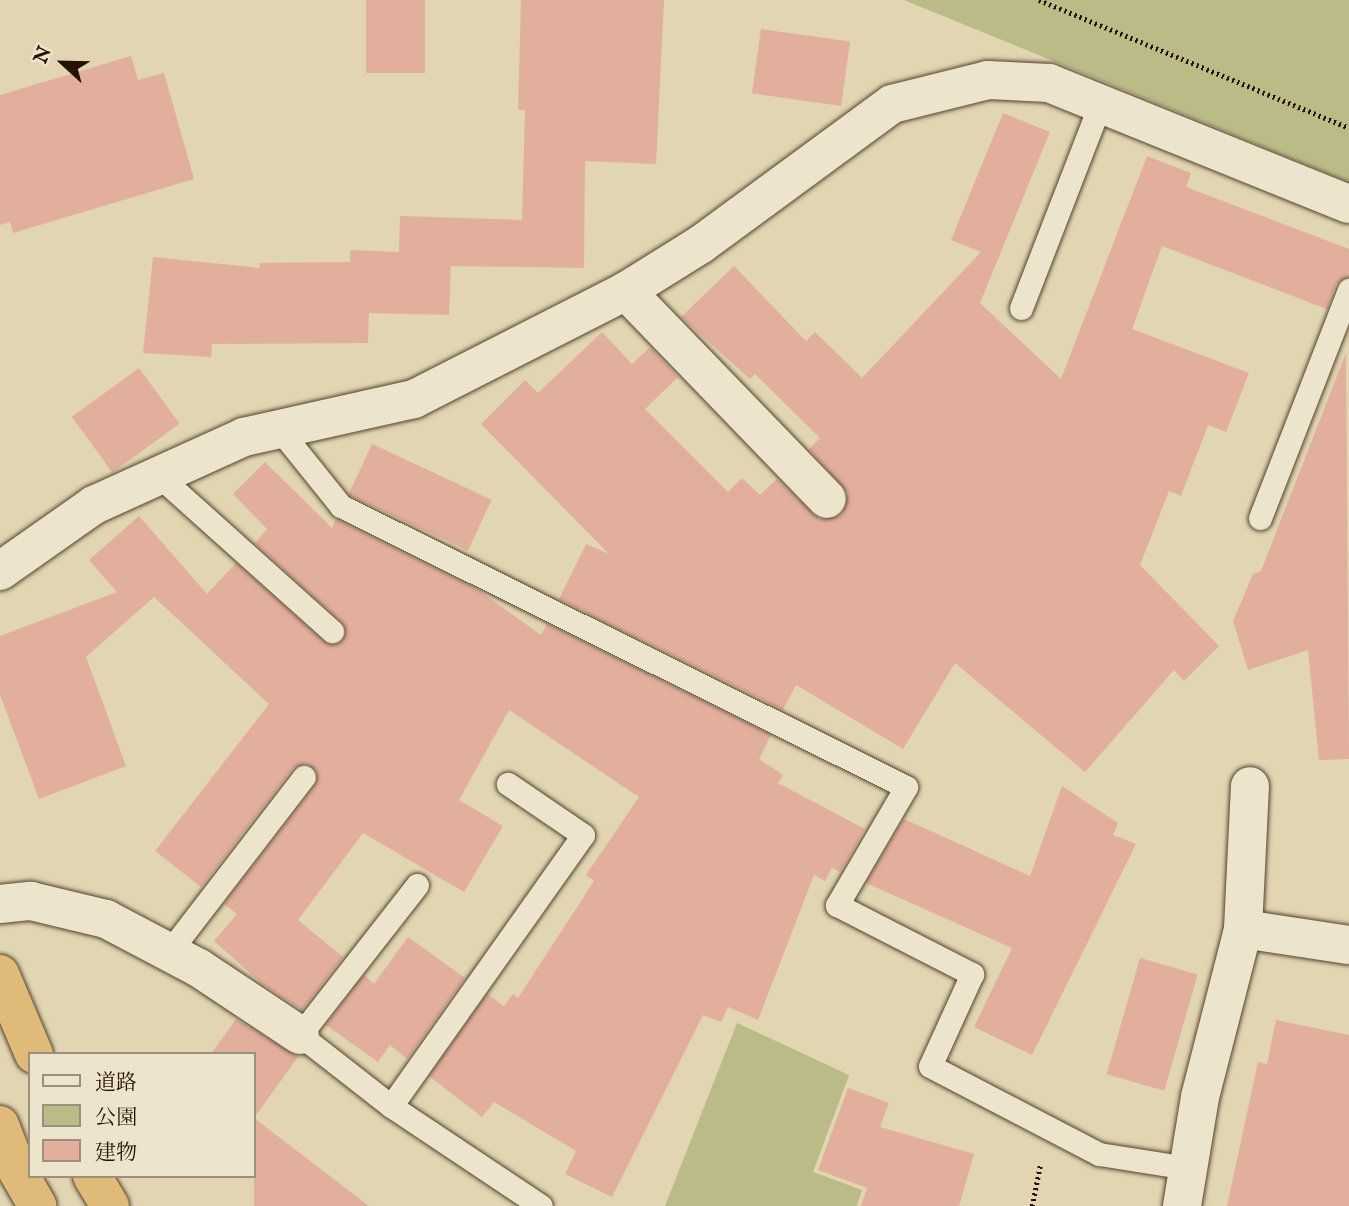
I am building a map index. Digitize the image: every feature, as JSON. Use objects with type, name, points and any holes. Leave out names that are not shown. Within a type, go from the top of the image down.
[{"type":"highway","points":[[0,974],[33,1052]]},
{"type":"highway","points":[[0,1125],[18,1172],[38,1206]]},
{"type":"highway","points":[[93,1178],[110,1206]]},
{"type":"street","points":[[0,570],[93,505],[158,475],[244,437],[414,399],[626,291],[733,221],[892,104],[988,80],[1049,83],[1349,204]]},
{"type":"street","points":[[626,291],[827,499]]},
{"type":"street","points":[[1182,1206],[1200,1097],[1243,929],[1250,786]]},
{"type":"street","points":[[0,904],[31,901],[106,919],[169,952],[300,1035]]},
{"type":"street","points":[[1243,929],[1349,946]]},
{"type":"lane","points":[[1021,308],[1100,104]]},
{"type":"lane","points":[[1260,519],[1349,290]]},
{"type":"lane","points":[[279,429],[341,506],[906,787],[837,905],[972,974],[930,1066],[1099,1154],[1187,1168]]},
{"type":"lane","points":[[158,475],[331,631]]},
{"type":"lane","points":[[169,952],[304,777]]},
{"type":"lane","points":[[391,1106],[583,835],[508,784]]},
{"type":"lane","points":[[417,885],[300,1035],[391,1106],[541,1206]]},
{"type":"path","points":[[1039,0],[1349,128]]},
{"type":"green space","points":[[904,0],[1349,0],[1349,182]]},
{"type":"green space","points":[[737,1023],[849,1075],[813,1172],[862,1190],[857,1206],[665,1206]]},
{"type":"building","points":[[366,0],[425,0],[425,73],[366,73]]},
{"type":"building","points":[[521,0],[664,0],[656,164],[585,161],[584,268],[451,266],[449,315],[369,313],[368,343],[212,344],[211,357],[143,353],[153,257],[260,268],[259,263],[350,262],[350,250],[399,252],[400,216],[522,220],[525,110],[518,110]]},
{"type":"building","points":[[761,29],[850,42],[841,106],[752,93]]},
{"type":"building","points":[[131,56],[138,80],[164,73],[194,179],[13,233],[10,222],[0,225],[0,95]]},
{"type":"building","points":[[1003,113],[1050,132],[980,303],[1061,379],[1147,156],[1191,173],[1186,187],[1349,249],[1349,276],[1336,284],[1327,309],[1162,246],[1132,329],[1249,373],[1226,432],[1208,425],[1181,496],[1169,491],[1140,565],[1219,646],[1184,681],[1174,670],[1085,772],[955,663],[903,749],[796,685],[783,710],[559,599],[586,544],[609,554],[481,424],[525,380],[538,393],[602,332],[632,364],[650,347],[678,377],[645,409],[728,492],[742,478],[760,495],[777,479],[820,520],[842,515],[848,493],[809,449],[820,438],[755,374],[750,379],[681,317],[734,266],[806,341],[815,332],[862,378],[981,252],[951,240]]},
{"type":"building","points":[[1346,353],[1349,759],[1319,760],[1308,650],[1248,670],[1233,621],[1253,574],[1261,571]]},
{"type":"building","points":[[139,368],[180,424],[112,473],[72,417]]},
{"type":"building","points":[[372,444],[492,500],[468,551],[348,495]]},
{"type":"building","points":[[265,462],[332,528],[336,519],[480,591],[541,635],[547,624],[771,735],[759,759],[783,775],[778,783],[865,829],[840,872],[832,868],[825,881],[814,875],[758,1020],[728,1007],[721,1022],[703,1015],[612,1197],[565,1174],[576,1151],[494,1102],[482,1117],[429,1076],[487,994],[504,1006],[513,994],[518,998],[594,881],[586,875],[639,797],[509,710],[459,800],[503,826],[464,892],[363,833],[298,920],[343,957],[302,1010],[261,983],[214,941],[237,914],[224,904],[315,786],[317,772],[307,763],[293,768],[201,887],[155,851],[269,704],[154,597],[86,657],[126,766],[39,799],[0,695],[0,636],[117,592],[89,560],[139,516],[207,594],[236,563],[323,641],[336,644],[343,640],[345,627],[341,621],[255,543],[267,529],[233,494]]},
{"type":"building","points":[[1062,786],[1118,823],[1113,835],[1136,844],[1032,1055],[974,1027],[1012,948],[866,883],[904,819],[1030,876]]},
{"type":"building","points":[[408,937],[465,978],[407,1059],[390,1045],[378,1062],[326,1025],[364,975],[374,984]]},
{"type":"building","points":[[1140,958],[1198,975],[1164,1091],[1107,1074]]},
{"type":"building","points":[[236,1019],[298,1057],[256,1115],[256,1052],[212,1052]]},
{"type":"building","points":[[1276,1020],[1349,1035],[1349,1206],[1227,1206],[1258,1062],[1267,1064]]},
{"type":"building","points":[[848,1088],[889,1103],[880,1127],[974,1154],[959,1206],[861,1206],[867,1188],[818,1170]]},
{"type":"building","points":[[256,1120],[369,1206],[254,1206]]}]
